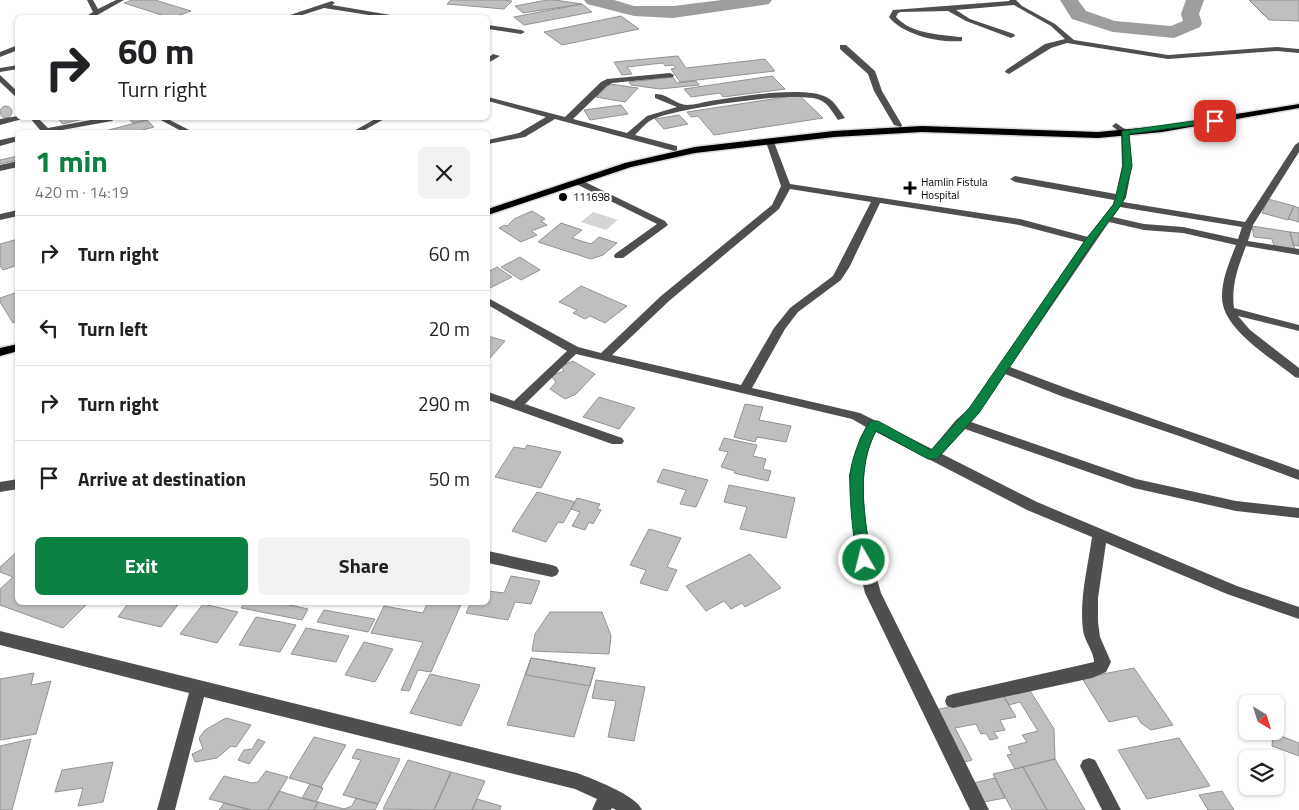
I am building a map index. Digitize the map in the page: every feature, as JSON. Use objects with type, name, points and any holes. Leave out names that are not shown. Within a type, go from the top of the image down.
[{"type":"main road","points":[[490,205],[623,160],[674,148],[755,137],[898,125],[945,124],[1120,130],[1299,99]]},
{"type":"main road","points":[[490,211],[628,165],[672,154],[834,134],[922,129],[1056,135],[1172,127],[1299,106]]},
{"type":"main road","points":[[0,352],[15,348]]},
{"type":"main road","points":[[0,357],[15,353]]},
{"type":"street","points":[[90,0],[97,12]]},
{"type":"street","points":[[92,15],[121,0]]},
{"type":"street","points":[[294,15],[339,0]]},
{"type":"street","points":[[920,0],[925,9]]},
{"type":"street","points":[[959,39],[916,32],[904,27],[892,17],[895,11],[901,10],[949,10],[1013,2],[1053,25],[1071,41]]},
{"type":"street","points":[[325,6],[385,15]]},
{"type":"street","points":[[949,10],[968,20],[1011,36]]},
{"type":"street","points":[[490,27],[521,32]]},
{"type":"street","points":[[1009,72],[1048,46],[1071,41],[1168,57],[1277,48],[1299,51]]},
{"type":"street","points":[[843,46],[872,73],[878,91],[898,125]]},
{"type":"street","points":[[0,55],[15,48]]},
{"type":"street","points":[[490,60],[496,56]]},
{"type":"street","points":[[0,70],[15,68]]},
{"type":"street","points":[[567,120],[604,84],[610,81],[670,75]]},
{"type":"street","points":[[0,76],[15,94]]},
{"type":"street","points":[[630,135],[651,116],[686,108],[794,94],[824,99],[829,102],[841,118]]},
{"type":"street","points":[[658,96],[686,108]]},
{"type":"street","points":[[490,100],[674,148]]},
{"type":"street","points":[[490,142],[522,135],[554,116]]},
{"type":"street","points":[[0,122],[15,119]]},
{"type":"street","points":[[54,130],[102,120]]},
{"type":"street","points":[[165,120],[186,130]]},
{"type":"street","points":[[360,130],[378,120]]},
{"type":"street","points":[[933,456],[974,410],[1119,201],[1128,166],[1120,130]]},
{"type":"street","points":[[0,142],[15,139]]},
{"type":"street","points":[[603,358],[657,304],[776,207],[783,196],[786,186],[770,142]]},
{"type":"street","points":[[1299,145],[1248,225],[1229,279],[1227,297],[1235,321],[1299,374]]},
{"type":"street","points":[[0,168],[15,165]]},
{"type":"street","points":[[1015,179],[1248,225]]},
{"type":"street","points":[[579,182],[662,223],[663,225],[660,229],[640,240],[619,256]]},
{"type":"street","points":[[786,186],[1020,222],[1090,241]]},
{"type":"street","points":[[746,388],[780,328],[794,310],[836,278],[845,266],[877,200]]},
{"type":"street","points":[[0,217],[15,214]]},
{"type":"street","points":[[1108,219],[1144,226],[1184,230],[1243,243],[1299,252]]},
{"type":"street","points":[[490,302],[574,350],[603,358],[746,388],[856,416],[1016,499],[1232,590],[1299,613]]},
{"type":"street","points":[[1230,310],[1299,328]]},
{"type":"street","points":[[516,406],[574,350]]},
{"type":"street","points":[[1003,369],[1065,394],[1187,434],[1299,476]]},
{"type":"street","points":[[490,397],[617,441]]},
{"type":"street","points":[[961,423],[1134,484],[1236,506],[1299,513]]},
{"type":"street","points":[[874,424],[866,438],[856,475],[860,527],[869,576],[874,593],[980,810]]},
{"type":"street","points":[[0,487],[15,484]]},
{"type":"street","points":[[953,700],[1092,671],[1100,667],[1103,662],[1102,656],[1094,643],[1091,633],[1091,618],[1100,535]]},
{"type":"street","points":[[490,557],[552,570]]},
{"type":"street","points":[[0,638],[198,689],[577,781],[605,803],[633,810]]},
{"type":"street","points":[[166,810],[198,689]]},
{"type":"street","points":[[1089,766],[1112,810]]},
{"type":"shaded area","points":[[593,212],[618,220],[606,230],[581,222]]},
{"type":"building","points":[[132,0],[155,0],[191,11],[180,15],[162,15],[124,3]]},
{"type":"building","points":[[451,0],[512,1],[504,9],[447,4]]},
{"type":"building","points":[[547,0],[582,4],[523,13],[515,6]]},
{"type":"building","points":[[1249,0],[1299,0],[1299,21],[1269,20]]},
{"type":"building","points":[[582,4],[592,12],[524,25],[514,17]]},
{"type":"building","points":[[621,16],[639,29],[562,45],[544,32]]},
{"type":"building","points":[[678,56],[686,68],[765,59],[775,71],[680,82],[671,69],[676,68],[673,65],[665,66],[663,63],[627,67],[632,74],[622,75],[614,62]]},
{"type":"building","points":[[772,76],[785,89],[723,97],[720,93],[691,97],[684,89]]},
{"type":"building","points":[[673,77],[677,83],[696,81],[699,85],[660,89],[631,85],[629,82]]},
{"type":"building","points":[[610,84],[638,88],[625,102],[596,97]]},
{"type":"building","points":[[799,95],[823,118],[714,135],[698,116],[691,117],[687,112]]},
{"type":"building","points":[[621,105],[628,114],[590,120],[584,110]]},
{"type":"building","points":[[4,106],[8,106],[12,112],[8,118],[4,118],[0,114],[0,110]]},
{"type":"building","points":[[679,115],[688,124],[664,129],[655,119]]},
{"type":"building","points":[[59,120],[79,120],[63,124]]},
{"type":"building","points":[[130,120],[146,120],[133,123]]},
{"type":"building","points":[[147,120],[154,127],[143,130],[109,130]]},
{"type":"building","points":[[15,157],[15,161],[0,164],[0,160]]},
{"type":"building","points":[[1268,199],[1294,206],[1288,220],[1262,213]]},
{"type":"building","points":[[1294,206],[1299,208],[1299,222],[1288,219]]},
{"type":"building","points":[[532,211],[545,219],[541,221],[547,225],[531,231],[537,235],[521,242],[499,228],[507,226],[514,219]]},
{"type":"building","points":[[561,223],[582,230],[572,238],[591,244],[599,237],[617,243],[603,255],[591,259],[538,242]]},
{"type":"building","points":[[1252,226],[1290,232],[1295,249],[1274,246],[1272,239],[1254,237]]},
{"type":"building","points":[[1290,232],[1299,233],[1299,246],[1293,245]]},
{"type":"building","points":[[15,240],[15,266],[3,270],[0,266],[0,244]]},
{"type":"building","points":[[520,257],[540,270],[521,280],[501,267]]},
{"type":"building","points":[[497,267],[512,277],[490,288],[490,271]]},
{"type":"building","points":[[581,286],[627,306],[605,323],[590,316],[585,319],[573,313],[577,310],[559,302]]},
{"type":"building","points":[[15,293],[15,322],[13,323],[0,302],[0,298]]},
{"type":"building","points":[[490,337],[505,341],[490,358]]},
{"type":"building","points":[[573,361],[595,374],[576,394],[565,399],[550,389],[556,382],[551,376],[564,371],[561,366]]},
{"type":"building","points":[[599,397],[635,408],[619,429],[583,417]]},
{"type":"building","points":[[745,404],[763,407],[759,420],[791,426],[786,442],[757,437],[755,442],[734,437]]},
{"type":"building","points":[[724,438],[757,445],[753,456],[766,459],[763,469],[771,471],[768,481],[734,473],[735,471],[721,467],[728,452],[719,450]]},
{"type":"building","points":[[527,445],[561,452],[541,488],[495,477],[514,447],[525,449]]},
{"type":"building","points":[[663,469],[708,480],[696,507],[680,504],[686,490],[657,482]]},
{"type":"building","points":[[729,485],[795,498],[786,538],[740,529],[747,507],[724,502]]},
{"type":"building","points":[[537,492],[575,502],[563,523],[558,522],[546,542],[512,531]]},
{"type":"building","points":[[577,498],[600,504],[597,509],[601,510],[593,524],[589,522],[585,530],[572,526],[580,512],[571,509]]},
{"type":"building","points":[[649,529],[681,538],[667,567],[677,570],[667,591],[640,583],[646,570],[630,565]]},
{"type":"building","points":[[15,554],[15,605],[86,605],[63,628],[0,605],[0,589],[13,577],[0,572],[0,567]]},
{"type":"building","points":[[750,554],[781,588],[745,607],[742,603],[731,609],[724,601],[706,611],[686,586]]},
{"type":"building","points":[[511,576],[540,581],[531,604],[515,602],[508,620],[466,613],[470,605],[490,605],[490,591],[504,593]]},
{"type":"building","points":[[127,605],[178,605],[161,627],[118,617]]},
{"type":"building","points":[[202,605],[238,612],[217,643],[180,634]]},
{"type":"building","points":[[243,605],[290,605],[308,609],[302,620],[241,608]]},
{"type":"building","points":[[427,605],[461,605],[431,672],[418,670],[409,691],[401,690],[423,642],[371,633],[384,606],[423,613]]},
{"type":"building","points":[[324,610],[375,619],[368,632],[317,622]]},
{"type":"building","points":[[550,612],[602,612],[611,636],[609,654],[532,651],[535,634]]},
{"type":"building","points":[[256,617],[296,625],[280,652],[239,645]]},
{"type":"building","points":[[306,628],[349,636],[336,662],[291,654]]},
{"type":"building","points":[[364,642],[393,649],[375,682],[345,675]]},
{"type":"building","points":[[531,658],[595,668],[574,737],[507,725]]},
{"type":"building","points":[[531,658],[595,668],[590,686],[526,675]]},
{"type":"building","points":[[1134,668],[1173,725],[1151,730],[1141,723],[1137,716],[1109,722],[1082,678]]},
{"type":"building","points":[[34,673],[31,685],[51,681],[36,734],[0,740],[0,679]]},
{"type":"building","points":[[430,674],[480,685],[461,726],[410,713]]},
{"type":"building","points":[[596,680],[645,687],[634,741],[608,737],[616,701],[592,698]]},
{"type":"building","points":[[1029,689],[1054,729],[1055,759],[1015,769],[1007,755],[1012,754],[1008,747],[1027,742],[1022,735],[1038,731],[1020,702],[1009,705],[1003,695]]},
{"type":"building","points":[[1003,695],[1016,717],[1000,720],[1005,730],[994,732],[998,738],[990,740],[986,733],[981,734],[976,724],[955,728],[972,760],[961,763],[935,710]]},
{"type":"building","points":[[226,718],[251,725],[236,747],[231,746],[217,758],[195,762],[192,754],[203,749],[199,738],[205,730]]},
{"type":"building","points":[[314,737],[346,745],[321,787],[289,778]]},
{"type":"building","points":[[1284,737],[1299,743],[1299,756],[1284,750],[1272,746],[1272,740],[1284,740]]},
{"type":"building","points":[[1179,738],[1210,786],[1147,799],[1118,750]]},
{"type":"building","points":[[31,739],[12,810],[0,810],[0,746]]},
{"type":"building","points":[[258,739],[265,742],[249,764],[238,760],[244,750],[252,749]]},
{"type":"building","points":[[357,749],[400,759],[378,804],[343,795],[361,760],[352,758]]},
{"type":"building","points":[[1055,759],[1085,810],[1047,810],[1023,767]]},
{"type":"building","points":[[408,760],[451,772],[434,810],[383,809]]},
{"type":"building","points":[[113,762],[103,802],[78,806],[83,788],[55,792],[62,770]]},
{"type":"building","points":[[1023,767],[1047,810],[1012,810],[993,774]]},
{"type":"building","points":[[266,771],[288,777],[268,810],[251,810],[209,799],[224,776],[252,783],[258,782]]},
{"type":"building","points":[[451,772],[485,781],[472,810],[434,810]]},
{"type":"building","points":[[995,778],[1005,798],[978,803],[969,784]]},
{"type":"building","points":[[310,784],[323,788],[316,802],[302,798]]},
{"type":"building","points":[[279,791],[318,802],[314,810],[268,810]]},
{"type":"building","points":[[1222,791],[1234,810],[1208,810],[1199,795]]},
{"type":"building","points":[[356,798],[378,804],[375,810],[314,810],[318,802],[344,809],[352,806]]},
{"type":"building","points":[[477,799],[501,806],[500,810],[472,810]]},
{"type":"building","points":[[224,803],[251,810],[219,810]]},
{"type":"waterway","points":[[593,0],[634,11],[673,12],[763,0]]},
{"type":"waterway","points":[[1069,0],[1079,15],[1113,26],[1174,32],[1193,23],[1190,14],[1195,0]]},
{"type":"place","name":"Hamlin Fistula Hospital","points":[[910,188]]},
{"type":"place","name":"111698","points":[[563,197]]},
{"type":"route","points":[[864,560],[856,475],[866,438],[874,424],[933,456],[974,410],[1090,241],[1118,204],[1128,166],[1125,132],[1162,129],[1215,121]]}]
